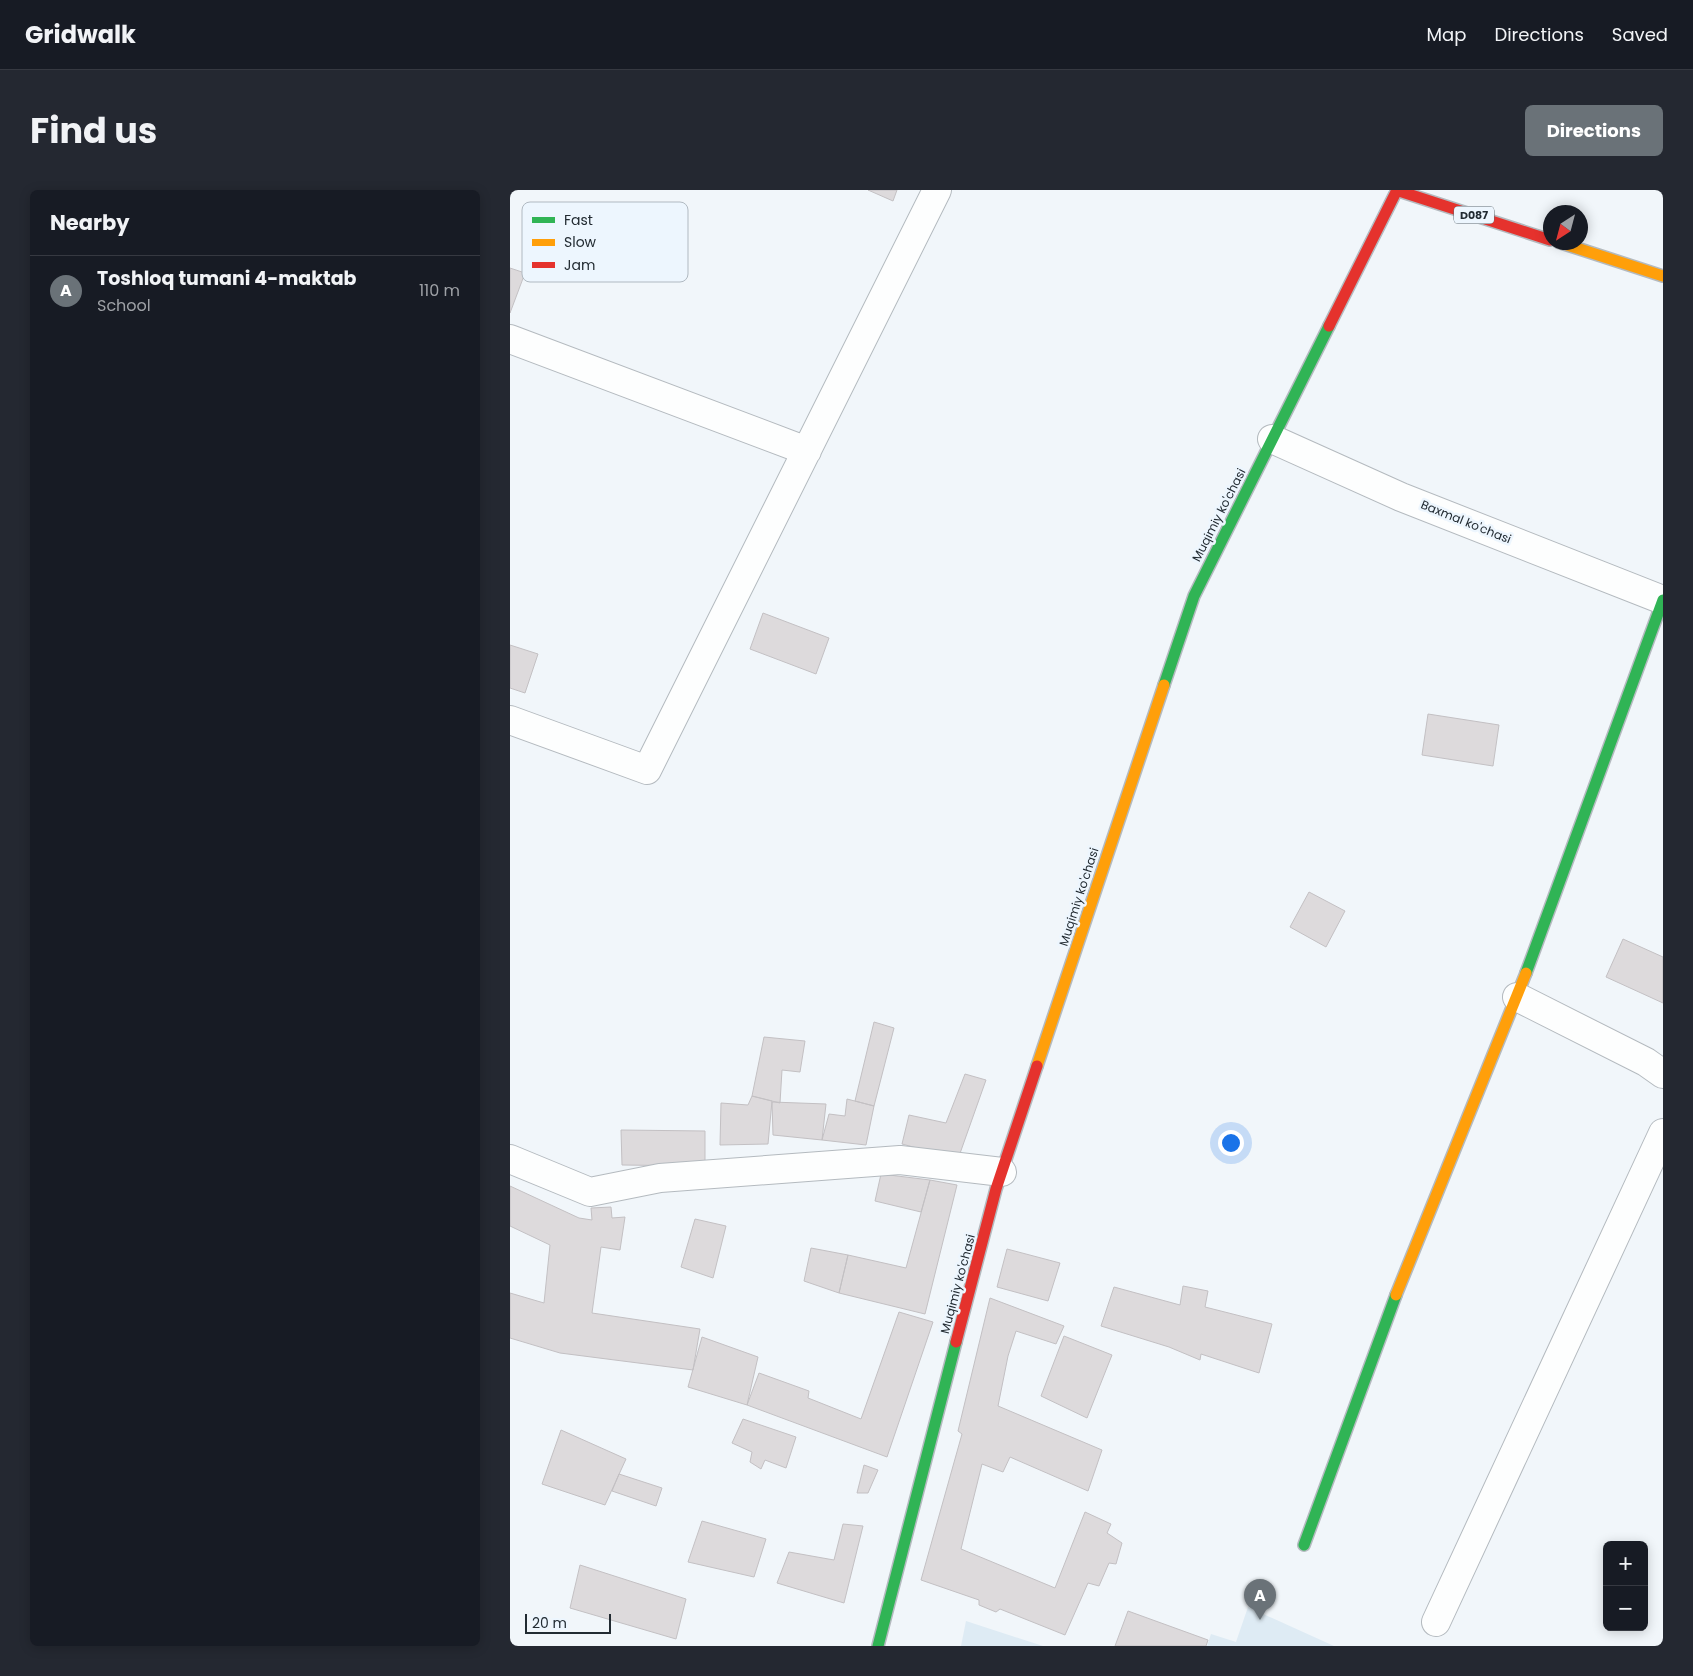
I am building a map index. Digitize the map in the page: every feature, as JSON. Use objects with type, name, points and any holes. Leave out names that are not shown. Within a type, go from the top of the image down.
[{"type":"street","points":[[510,720],[647,770],[937,190]]},
{"type":"street","name":"D087","points":[[1396,190],[1543,238]]},
{"type":"street","name":"Muqimiy ko'chasi","points":[[878,1646],[1002,1172],[1194,596],[1396,190]]},
{"type":"street","points":[[1583,250],[1663,276]]},
{"type":"street","points":[[510,339],[807,451]]},
{"type":"street","name":"Baxmal ko'chasi","points":[[1272,439],[1401,497],[1663,600]]},
{"type":"street","points":[[1304,1545],[1400,1284],[1517,997],[1663,600]]},
{"type":"street","points":[[1517,997],[1646,1062],[1663,1074]]},
{"type":"street","points":[[1436,1622],[1663,1132]]},
{"type":"street","points":[[510,1159],[590,1192],[660,1178],[900,1160],[1002,1172]]},
{"type":"shaded area","points":[[1248,1607],[1334,1646],[1207,1646],[1211,1634],[1236,1642]]},
{"type":"shaded area","points":[[966,1621],[1043,1646],[961,1646]]},
{"type":"building","points":[[868,190],[897,190],[893,201]]},
{"type":"building","points":[[510,268],[522,272],[522,281],[510,313]]},
{"type":"building","points":[[763,613],[829,638],[816,674],[750,649]]},
{"type":"building","points":[[510,645],[538,654],[525,693],[510,688]]},
{"type":"building","points":[[1428,714],[1499,725],[1493,766],[1422,755]]},
{"type":"building","points":[[1309,892],[1345,911],[1326,947],[1290,927]]},
{"type":"building","points":[[1623,939],[1663,957],[1663,1003],[1606,977]]},
{"type":"building","points":[[874,1022],[894,1028],[874,1106],[855,1101]]},
{"type":"building","points":[[764,1037],[805,1041],[800,1072],[782,1070],[780,1103],[752,1096]]},
{"type":"building","points":[[965,1074],[986,1080],[958,1159],[902,1144],[909,1115],[946,1123]]},
{"type":"building","points":[[752,1096],[772,1101],[768,1144],[720,1145],[721,1103],[748,1105]]},
{"type":"building","points":[[847,1099],[874,1106],[866,1145],[822,1140],[829,1114],[845,1116]]},
{"type":"building","points":[[772,1102],[826,1104],[822,1140],[773,1135]]},
{"type":"building","points":[[621,1130],[705,1131],[705,1166],[622,1165]]},
{"type":"building","points":[[881,1174],[930,1180],[921,1212],[875,1201]]},
{"type":"building","points":[[930,1180],[957,1185],[925,1314],[839,1293],[848,1255],[906,1268]]},
{"type":"building","points":[[510,1186],[579,1218],[592,1220],[591,1208],[611,1207],[612,1218],[625,1217],[620,1250],[601,1247],[592,1313],[700,1329],[693,1370],[560,1353],[510,1338],[510,1293],[544,1303],[550,1245],[510,1226]]},
{"type":"building","points":[[695,1219],[726,1226],[713,1278],[681,1267]]},
{"type":"building","points":[[811,1248],[848,1255],[839,1293],[804,1281]]},
{"type":"building","points":[[1007,1249],[1060,1263],[1048,1301],[997,1287]]},
{"type":"building","points":[[1183,1286],[1208,1291],[1205,1307],[1272,1324],[1259,1373],[1201,1354],[1200,1360],[1169,1347],[1101,1326],[1114,1287],[1180,1305]]},
{"type":"building","points":[[990,1298],[1064,1326],[1056,1344],[1016,1331],[1008,1356],[998,1406],[1102,1450],[1088,1491],[1010,1457],[1003,1472],[982,1464],[961,1549],[1055,1588],[1085,1512],[1111,1524],[1107,1533],[1122,1543],[1116,1564],[1109,1563],[1099,1586],[1088,1583],[1065,1635],[1000,1609],[996,1612],[979,1605],[979,1600],[921,1580],[962,1434],[958,1431]]},
{"type":"building","points":[[899,1312],[933,1322],[887,1457],[747,1405],[759,1373],[809,1391],[808,1398],[861,1419]]},
{"type":"building","points":[[1064,1336],[1112,1355],[1087,1418],[1041,1396]]},
{"type":"building","points":[[702,1337],[758,1357],[747,1405],[688,1387]]},
{"type":"building","points":[[743,1419],[796,1437],[786,1468],[765,1460],[761,1469],[750,1462],[752,1452],[732,1443]]},
{"type":"building","points":[[561,1430],[626,1459],[605,1505],[542,1484]]},
{"type":"building","points":[[864,1465],[878,1470],[868,1493],[857,1493]]},
{"type":"building","points":[[619,1474],[662,1488],[656,1506],[612,1491]]},
{"type":"building","points":[[702,1521],[766,1539],[754,1577],[688,1562]]},
{"type":"building","points":[[843,1524],[863,1526],[844,1603],[777,1583],[789,1552],[834,1560]]},
{"type":"building","points":[[580,1565],[686,1599],[676,1639],[570,1608]]},
{"type":"building","points":[[1128,1611],[1208,1640],[1206,1646],[1115,1646]]},
{"type":"traffic: fast","points":[[1164,685],[1194,596],[1329,326]]},
{"type":"traffic: fast","points":[[1526,973],[1663,600]]},
{"type":"traffic: fast","points":[[1304,1545],[1396,1295]]},
{"type":"traffic: fast","points":[[878,1646],[956,1342]]},
{"type":"traffic: slow","points":[[1583,250],[1663,276]]},
{"type":"traffic: slow","points":[[1037,1066],[1164,685]]},
{"type":"traffic: slow","points":[[1396,1295],[1526,973]]},
{"type":"traffic: jam","points":[[1396,190],[1543,238]]},
{"type":"traffic: jam","points":[[1329,326],[1397,190]]},
{"type":"traffic: jam","points":[[956,1342],[996,1189],[1037,1066]]},
{"type":"place","name":"Toshloq tumani 4-maktab","points":[[1260,1620]]}]
